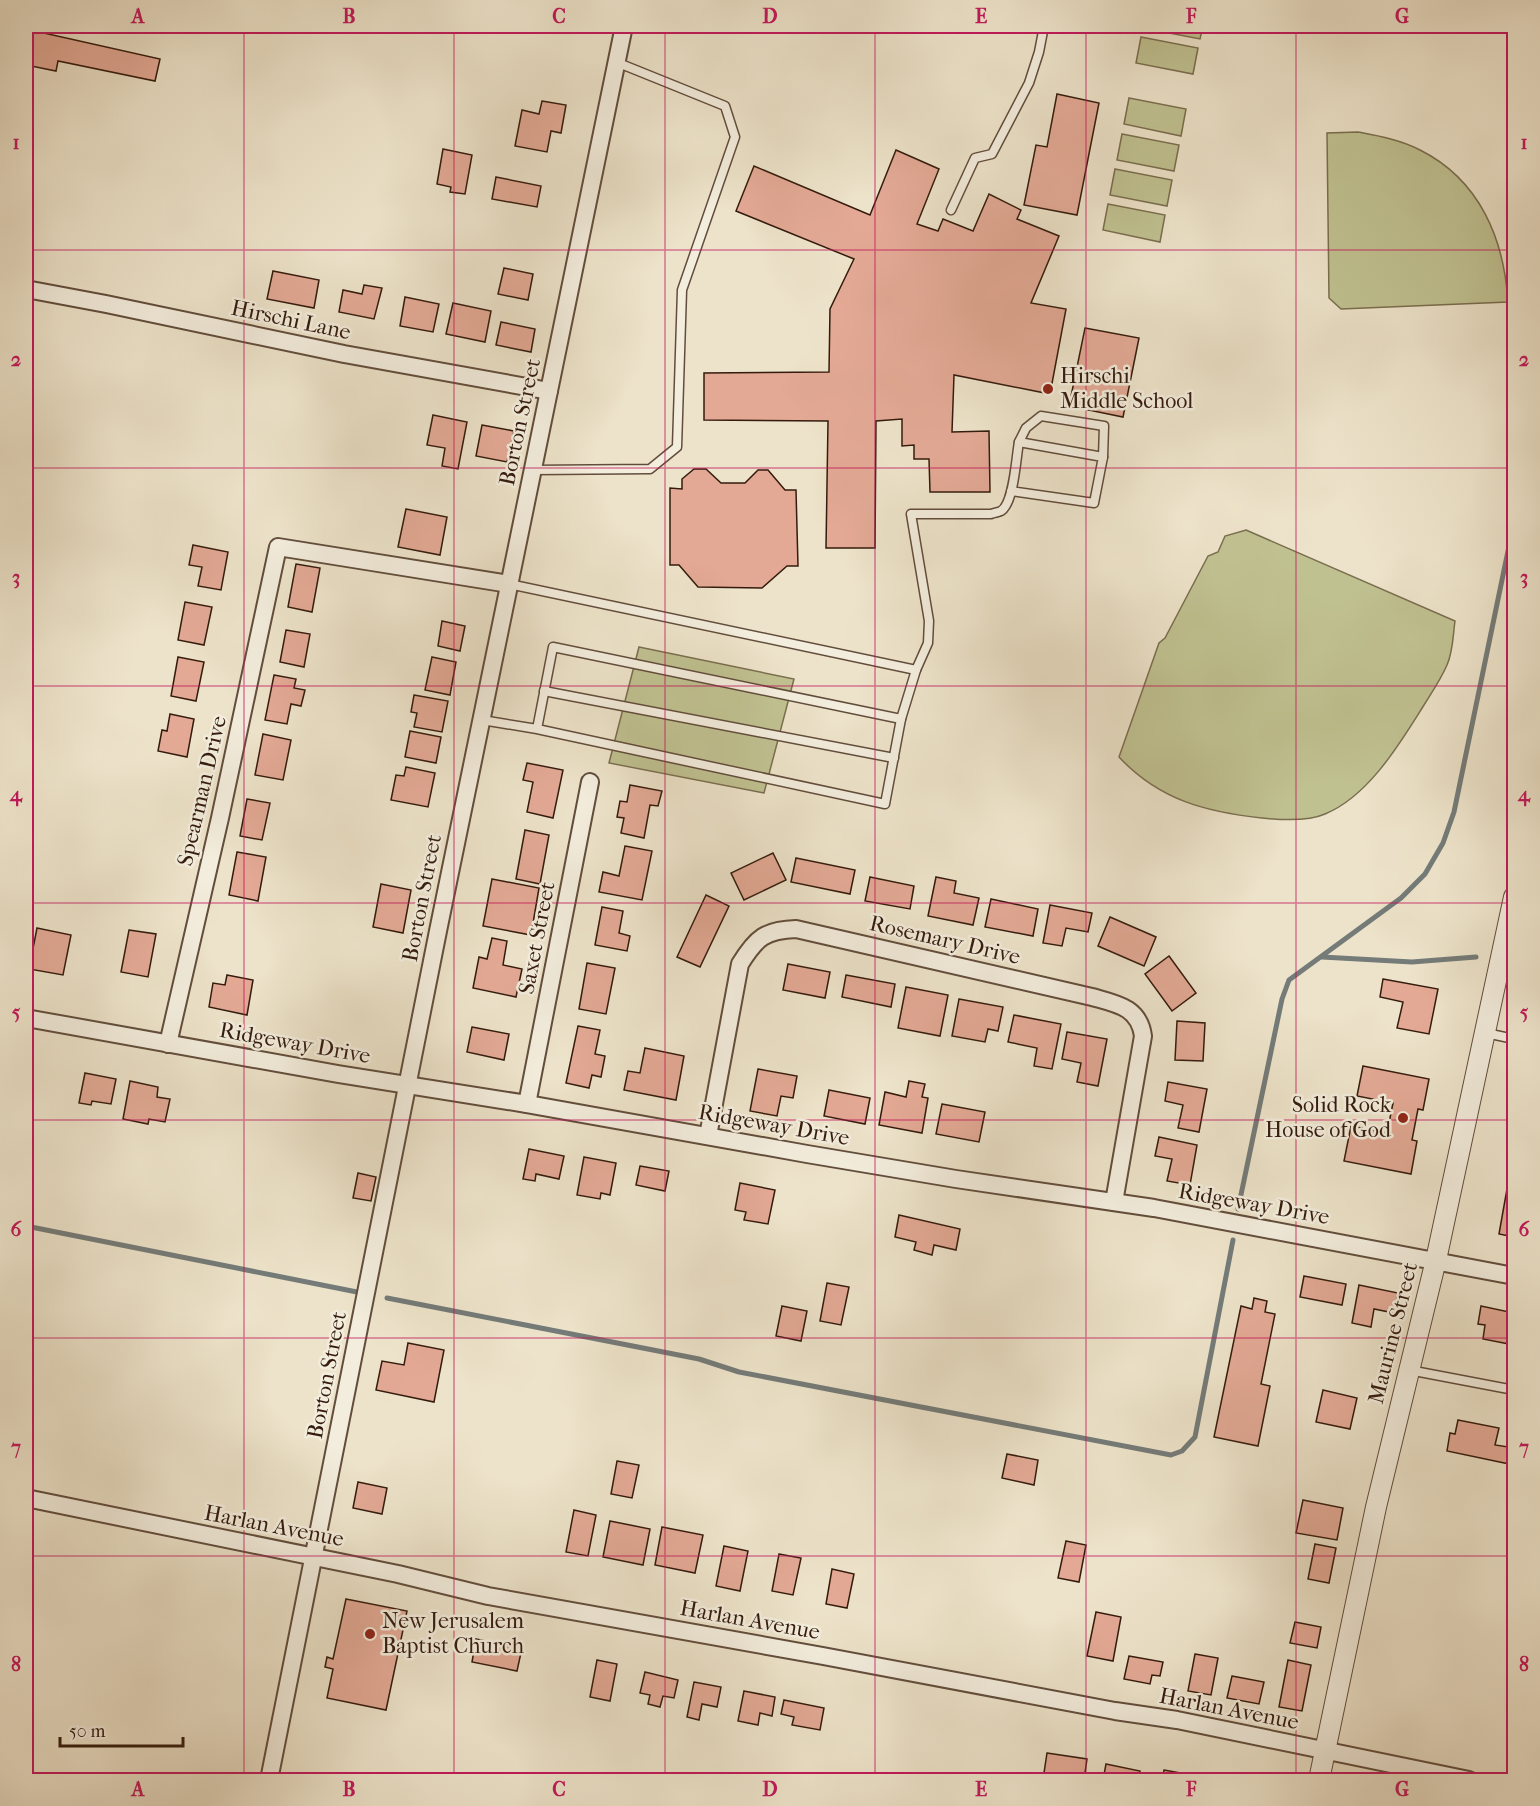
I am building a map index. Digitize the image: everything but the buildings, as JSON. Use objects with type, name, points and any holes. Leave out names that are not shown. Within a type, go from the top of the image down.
[{"type":"street","name":"Borton Street","points":[[269,1780],[509,584],[624,26]]},
{"type":"street","name":"Hirschi Lane","points":[[26,289],[344,354],[549,391]]},
{"type":"street","name":"Spearman Drive","points":[[168,1044],[220,818],[278,547],[509,584]]},
{"type":"street","name":"Saxet Street","points":[[527,1104],[590,782]]},
{"type":"street","name":"Maurine Street","points":[[1319,1780],[1376,1507],[1436,1260],[1515,897]]},
{"type":"street","name":"Rosemary Drive","points":[[708,1136],[740,964],[751,946],[761,937],[779,929],[796,929],[1092,997],[1120,1005],[1130,1012],[1142,1024],[1143,1044],[1114,1202]]},
{"type":"street","name":"Ridgeway Drive","points":[[26,1018],[956,1179],[1114,1202],[1515,1276]]},
{"type":"street","name":"Harlan Avenue","points":[[26,1498],[398,1574],[488,1596],[1115,1711],[1178,1720],[1469,1780]]},
{"type":"lane","points":[[951,210],[975,158],[992,154],[1029,83],[1044,26]]},
{"type":"lane","points":[[533,471],[650,469],[677,447],[682,290],[735,137],[725,106],[616,62]]},
{"type":"lane","points":[[482,720],[537,729],[885,804],[901,719],[916,670],[928,643],[929,621],[911,514],[992,514],[1000,512],[1006,505],[1011,490],[1019,442],[1026,428],[1041,416],[1104,426],[1103,457],[1094,503],[1011,490]]},
{"type":"lane","points":[[1019,442],[1103,457]]},
{"type":"lane","points":[[509,584],[916,670]]},
{"type":"lane","points":[[537,729],[553,647],[901,719]]},
{"type":"lane","points":[[544,691],[894,758]]},
{"type":"lane","points":[[1485,1033],[1515,1039]]},
{"type":"lane","points":[[1409,1370],[1515,1390]]},
{"type":"green space","points":[[1144,26],[1203,26],[1200,39],[1143,28]]},
{"type":"green space","points":[[1141,37],[1198,48],[1193,74],[1136,63]]},
{"type":"green space","points":[[1129,98],[1186,109],[1181,136],[1124,124]]},
{"type":"green space","points":[[1358,132],[1390,139],[1420,150],[1441,163],[1473,195],[1494,234],[1506,279],[1508,302],[1341,309],[1329,298],[1327,133]]},
{"type":"green space","points":[[1122,134],[1179,145],[1174,171],[1117,160]]},
{"type":"green space","points":[[1115,169],[1172,180],[1167,206],[1110,195]]},
{"type":"green space","points":[[1108,204],[1165,215],[1160,242],[1103,230]]},
{"type":"green space","points":[[1246,530],[1455,621],[1449,660],[1445,670],[1405,736],[1382,767],[1356,795],[1341,806],[1318,817],[1294,820],[1269,819],[1203,807],[1167,794],[1150,784],[1119,757],[1159,643],[1165,638],[1208,556],[1218,552],[1225,536]]},
{"type":"green space","points":[[639,647],[794,679],[764,793],[609,763]]},
{"type":"waterway","points":[[1238,1209],[1282,999],[1289,980],[1401,898],[1425,874],[1443,843],[1454,812],[1514,522]]},
{"type":"waterway","points":[[1322,957],[1412,962],[1476,957]]},
{"type":"waterway","points":[[26,1226],[357,1292]]},
{"type":"waterway","points":[[387,1298],[699,1359],[739,1372],[1171,1455],[1182,1451],[1195,1437],[1233,1240]]},
{"type":"place","name":"Hirschi Middle School","points":[[1048,389]]},
{"type":"place","name":"Solid Rock House of God","points":[[1403,1118]]},
{"type":"place","name":"New Jerusalem Baptist Church","points":[[370,1634]]}]
